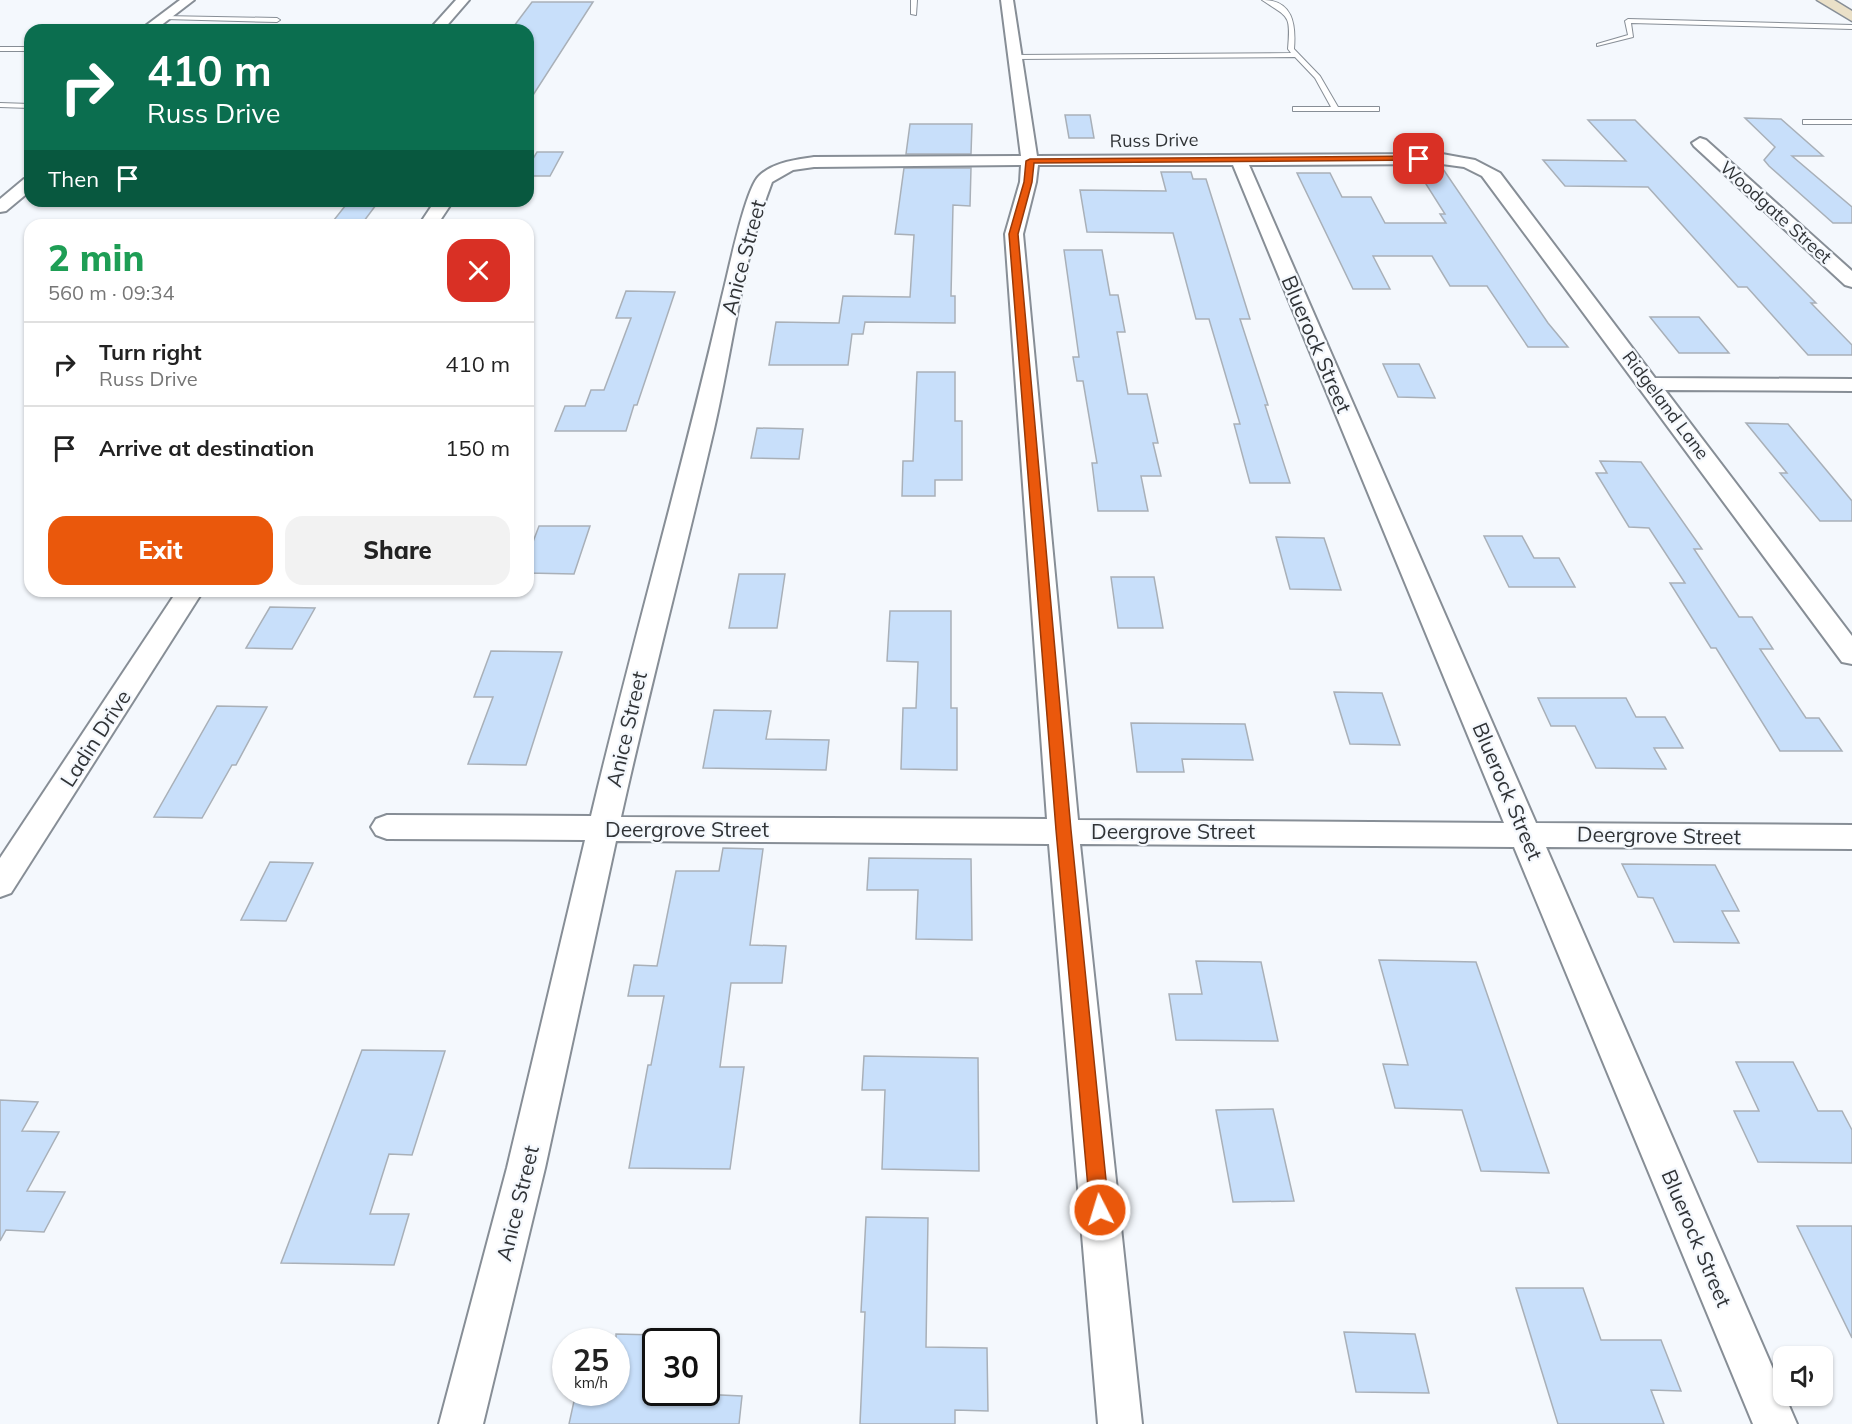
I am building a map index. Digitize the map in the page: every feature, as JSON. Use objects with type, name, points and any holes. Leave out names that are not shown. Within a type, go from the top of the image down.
[{"type":"main road","points":[[1824,0],[1852,17]]},
{"type":"street","points":[[155,24],[188,0]]},
{"type":"street","points":[[441,24],[463,0]]},
{"type":"street","points":[[1007,0],[1030,161],[1028,182],[1014,234],[1063,830],[1120,1424]]},
{"type":"street","name":"Woodgate Street","points":[[1701,143],[1852,281]]},
{"type":"street","name":"Russ Drive","points":[[836,162],[1238,158],[1442,159],[1472,163]]},
{"type":"street","name":"Bluerock Street","points":[[1238,158],[1775,1424]]},
{"type":"street","name":"Anice Street","points":[[461,1424],[526,1168],[633,698],[703,428],[753,208],[765,179],[776,171],[789,166],[836,162]]},
{"type":"street","name":"Ridgeland Lane","points":[[1472,163],[1494,177],[1852,655]]},
{"type":"street","points":[[0,207],[24,188]]},
{"type":"street","points":[[1651,384],[1852,384]]},
{"type":"street","name":"Ladin Drive","points":[[0,884],[186,597]]},
{"type":"street","name":"Deergrove Street","points":[[387,827],[1852,837]]},
{"type":"lane","points":[[914,0],[914,15]]},
{"type":"lane","points":[[1265,0],[1291,16],[1293,26],[1291,49],[1318,77],[1336,109]]},
{"type":"lane","points":[[165,17],[277,20]]},
{"type":"lane","points":[[1599,45],[1632,36],[1628,21],[1852,27]]},
{"type":"lane","points":[[0,49],[24,49]]},
{"type":"lane","points":[[1015,57],[1295,55]]},
{"type":"lane","points":[[0,105],[24,106]]},
{"type":"lane","points":[[1296,108],[1376,109]]},
{"type":"lane","points":[[1806,122],[1852,122]]},
{"type":"building","points":[[532,2],[593,2],[534,94],[534,24],[516,24]]},
{"type":"building","points":[[1065,115],[1090,115],[1094,138],[1069,138]]},
{"type":"building","points":[[1745,118],[1781,119],[1823,156],[1792,156],[1852,207],[1852,223],[1833,223],[1769,166],[1764,160],[1775,147]]},
{"type":"building","points":[[1588,120],[1635,120],[1816,303],[1811,303],[1852,345],[1852,355],[1808,355],[1747,287],[1738,287],[1648,187],[1565,186],[1543,160],[1626,161]]},
{"type":"building","points":[[910,124],[972,124],[971,154],[906,154]]},
{"type":"building","points":[[537,152],[563,152],[550,176],[534,176],[534,157]]},
{"type":"building","points":[[1431,166],[1441,166],[1548,323],[1568,347],[1528,347],[1487,286],[1450,286],[1432,256],[1373,256],[1390,289],[1353,289],[1297,173],[1330,173],[1342,197],[1371,197],[1385,223],[1446,223],[1440,214],[1445,214],[1419,173]]},
{"type":"building","points":[[904,168],[971,168],[970,206],[953,205],[951,296],[955,296],[955,323],[865,322],[863,334],[852,334],[848,365],[769,365],[776,322],[839,323],[843,296],[910,297],[914,235],[895,234]]},
{"type":"building","points":[[1161,172],[1191,172],[1193,179],[1206,179],[1250,319],[1240,319],[1290,483],[1250,483],[1234,424],[1240,424],[1209,319],[1196,319],[1173,233],[1087,232],[1080,190],[1166,191]]},
{"type":"building","points":[[344,207],[374,207],[366,219],[335,219]]},
{"type":"building","points":[[1064,250],[1102,250],[1110,295],[1118,295],[1125,332],[1117,332],[1128,394],[1147,394],[1158,443],[1153,443],[1161,476],[1141,476],[1148,511],[1098,511],[1092,463],[1097,463],[1083,381],[1077,381],[1073,357],[1079,357]]},
{"type":"building","points":[[626,291],[675,292],[626,431],[555,431],[565,406],[585,406],[591,390],[604,390],[631,318],[616,318]]},
{"type":"building","points":[[1650,317],[1699,317],[1729,353],[1679,353]]},
{"type":"building","points":[[1383,364],[1419,364],[1435,398],[1398,397]]},
{"type":"building","points":[[917,372],[955,372],[955,421],[962,421],[962,480],[935,480],[935,496],[902,496],[903,461],[913,461]]},
{"type":"building","points":[[1746,423],[1788,424],[1852,501],[1852,521],[1820,521],[1780,473],[1787,473]]},
{"type":"building","points":[[757,428],[803,429],[799,459],[751,458]]},
{"type":"building","points":[[1600,461],[1641,462],[1702,549],[1694,549],[1739,617],[1752,617],[1773,649],[1760,649],[1806,718],[1819,718],[1842,751],[1780,751],[1716,648],[1711,648],[1670,583],[1685,583],[1649,528],[1629,527],[1596,473],[1607,473]]},
{"type":"building","points":[[539,526],[590,526],[574,574],[534,573],[534,539]]},
{"type":"building","points":[[1484,536],[1522,536],[1534,558],[1559,558],[1575,587],[1509,587]]},
{"type":"building","points":[[1276,537],[1324,538],[1341,590],[1290,589]]},
{"type":"building","points":[[739,574],[785,574],[777,628],[729,628]]},
{"type":"building","points":[[1111,577],[1154,577],[1163,628],[1118,628]]},
{"type":"building","points":[[270,607],[315,608],[292,649],[246,648]]},
{"type":"building","points":[[890,611],[951,611],[951,708],[957,708],[957,770],[901,769],[903,708],[916,708],[918,662],[887,661]]},
{"type":"building","points":[[491,651],[562,652],[526,765],[468,764],[493,697],[474,697]]},
{"type":"building","points":[[1334,692],[1382,693],[1400,745],[1350,744]]},
{"type":"building","points":[[1538,698],[1626,698],[1636,717],[1665,717],[1683,748],[1654,748],[1666,769],[1596,768],[1575,726],[1551,726]]},
{"type":"building","points":[[217,706],[267,707],[236,765],[232,765],[202,818],[154,817]]},
{"type":"building","points":[[714,710],[771,711],[766,739],[829,740],[826,770],[703,768]]},
{"type":"building","points":[[1131,723],[1245,724],[1253,760],[1182,759],[1184,772],[1137,772]]},
{"type":"building","points":[[723,848],[763,849],[750,945],[786,946],[782,983],[731,983],[720,1067],[744,1067],[730,1169],[629,1168],[648,1065],[651,1065],[664,996],[628,996],[634,965],[657,966],[676,871],[719,871]]},
{"type":"building","points":[[869,858],[971,859],[972,940],[916,939],[918,890],[867,890]]},
{"type":"building","points":[[270,862],[313,863],[286,921],[241,920]]},
{"type":"building","points":[[1622,864],[1715,865],[1739,911],[1722,911],[1739,943],[1674,942],[1653,898],[1638,897]]},
{"type":"building","points":[[1379,960],[1476,962],[1549,1173],[1481,1171],[1462,1110],[1395,1108],[1383,1064],[1408,1065]]},
{"type":"building","points":[[1196,961],[1261,962],[1278,1041],[1176,1040],[1169,994],[1202,994]]},
{"type":"building","points":[[362,1050],[445,1051],[412,1155],[389,1154],[370,1214],[409,1214],[394,1265],[281,1263]]},
{"type":"building","points":[[864,1056],[978,1058],[979,1171],[882,1169],[885,1090],[862,1090]]},
{"type":"building","points":[[1736,1062],[1793,1062],[1818,1111],[1842,1111],[1852,1130],[1852,1163],[1758,1162],[1734,1111],[1759,1111]]},
{"type":"building","points":[[0,1100],[38,1102],[22,1131],[59,1132],[27,1191],[65,1192],[44,1232],[6,1230],[0,1241]]},
{"type":"building","points":[[1273,1109],[1294,1201],[1233,1202],[1216,1110]]},
{"type":"building","points":[[866,1217],[928,1218],[926,1347],[987,1348],[988,1411],[955,1410],[955,1424],[860,1424],[865,1312],[861,1312]]},
{"type":"building","points":[[1797,1226],[1852,1226],[1852,1338]]},
{"type":"building","points":[[1516,1288],[1583,1288],[1601,1340],[1661,1340],[1681,1391],[1651,1390],[1664,1424],[1558,1424]]},
{"type":"building","points":[[1344,1332],[1415,1334],[1429,1393],[1356,1392]]},
{"type":"building","points":[[630,1334],[642,1335],[642,1406],[720,1406],[720,1395],[742,1396],[739,1424],[569,1424],[573,1406],[630,1406]]},
{"type":"route","points":[[1100,1210],[1063,830],[1014,234],[1028,182],[1030,161],[1238,158],[1419,159]]}]
